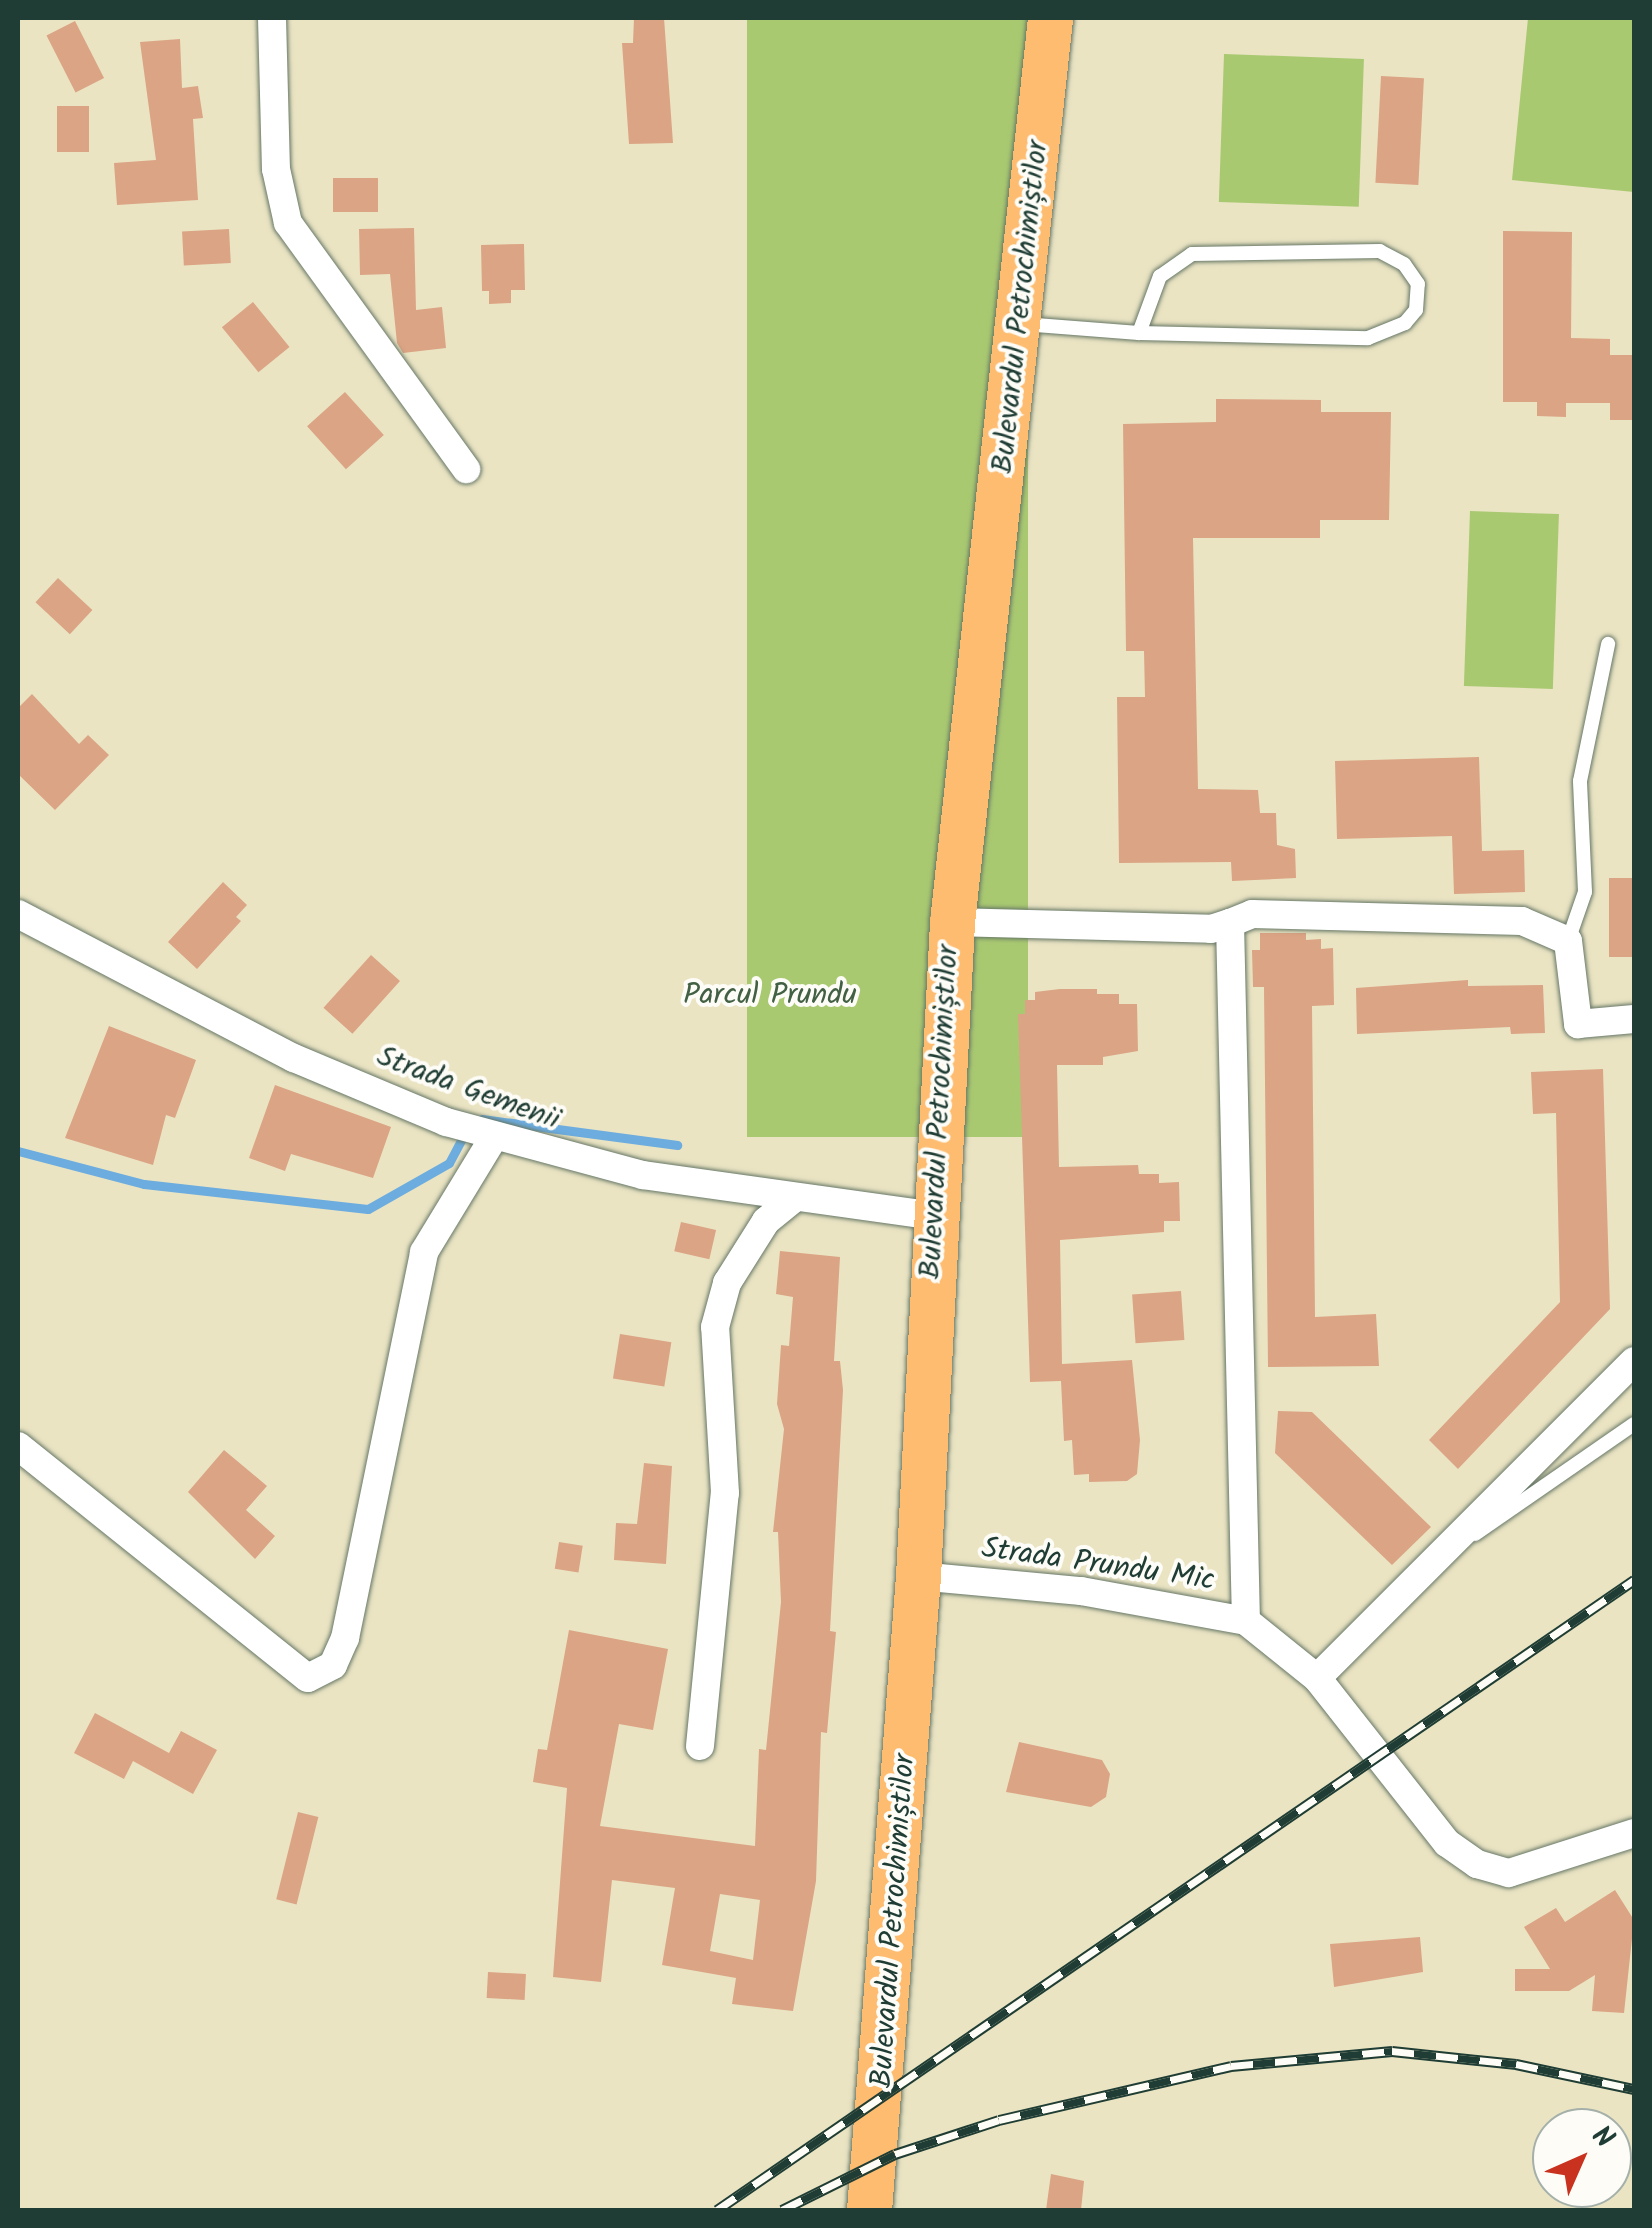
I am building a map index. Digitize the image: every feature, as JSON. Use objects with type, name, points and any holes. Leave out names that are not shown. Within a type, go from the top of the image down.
[{"type":"main road","name":"Bulevardul Petrochimiștilor","points":[[869,2210],[918,1576],[933,1216],[952,922],[1020,324],[1050,18]]},
{"type":"street","points":[[272,18],[276,169],[288,224],[466,469]]},
{"type":"street","name":"Strada Gemenii","points":[[18,914],[294,1058],[446,1122],[642,1175],[933,1216]]},
{"type":"street","points":[[952,922],[1211,928],[1252,914],[1522,921],[1568,941],[1578,1024],[1634,1019]]},
{"type":"street","points":[[1230,924],[1246,1622]]},
{"type":"street","points":[[18,1446],[308,1678],[333,1664],[345,1638],[424,1252],[494,1137]]},
{"type":"street","points":[[700,1746],[725,1493],[715,1327],[727,1283],[766,1221],[796,1197]]},
{"type":"street","points":[[1318,1678],[1634,1361]]},
{"type":"street","name":"Strada Prundu Mic","points":[[918,1576],[1081,1591],[1246,1622],[1318,1678],[1447,1843],[1478,1864],[1510,1873],[1634,1834]]},
{"type":"lane","points":[[1020,324],[1139,333],[1368,338],[1405,323],[1416,310],[1418,284],[1404,264],[1380,251],[1192,254],[1160,276],[1139,333]]},
{"type":"lane","points":[[1568,941],[1586,892],[1580,782],[1608,644]]},
{"type":"lane","points":[[1436,1556],[1517,1510],[1634,1424]]},
{"type":"green space","name":"Parcul Prundu","points":[[747,18],[1028,18],[1028,1137],[747,1137]]},
{"type":"green space","points":[[1528,18],[1634,18],[1634,192],[1512,180]]},
{"type":"green space","points":[[1224,54],[1364,59],[1359,207],[1219,202]]},
{"type":"green space","points":[[1470,511],[1559,514],[1553,689],[1464,686]]},
{"type":"building","points":[[634,18],[664,18],[673,143],[629,144],[622,43],[633,43]]},
{"type":"building","points":[[75,21],[104,78],[76,93],[46,36]]},
{"type":"building","points":[[180,39],[182,88],[198,86],[203,118],[193,119],[198,200],[117,205],[114,163],[156,160],[140,42]]},
{"type":"building","points":[[1381,76],[1424,78],[1418,185],[1375,183]]},
{"type":"building","points":[[57,106],[89,106],[89,152],[57,152]]},
{"type":"building","points":[[333,178],[378,178],[378,212],[333,212]]},
{"type":"building","points":[[414,228],[416,310],[442,307],[446,348],[403,353],[397,343],[390,274],[360,275],[359,229]]},
{"type":"building","points":[[229,229],[231,263],[184,265],[182,231]]},
{"type":"building","points":[[1503,231],[1572,232],[1571,338],[1610,339],[1610,355],[1634,355],[1634,420],[1610,420],[1610,403],[1566,403],[1566,417],[1537,416],[1537,402],[1503,402]]},
{"type":"building","points":[[524,244],[525,290],[511,290],[511,303],[489,304],[489,291],[482,291],[481,245]]},
{"type":"building","points":[[253,302],[290,347],[258,372],[222,327]]},
{"type":"building","points":[[345,392],[384,435],[346,469],[307,426]]},
{"type":"building","points":[[1216,399],[1321,400],[1321,412],[1391,412],[1389,520],[1320,520],[1320,538],[1193,538],[1198,789],[1258,790],[1260,813],[1276,813],[1277,845],[1295,849],[1296,878],[1232,881],[1231,862],[1119,863],[1117,697],[1145,697],[1144,651],[1126,651],[1123,424],[1216,422]]},
{"type":"building","points":[[58,578],[92,610],[70,634],[35,602]]},
{"type":"building","points":[[32,694],[79,744],[88,735],[109,755],[55,810],[18,774],[18,708]]},
{"type":"building","points":[[1479,757],[1482,851],[1524,850],[1525,892],[1454,894],[1452,836],[1337,839],[1335,761]]},
{"type":"building","points":[[1609,878],[1634,878],[1634,957],[1609,957]]},
{"type":"building","points":[[223,882],[247,905],[236,917],[241,921],[197,969],[168,942]]},
{"type":"building","points":[[1260,933],[1306,933],[1306,940],[1321,939],[1321,949],[1333,948],[1334,1005],[1312,1006],[1315,1317],[1376,1314],[1379,1366],[1268,1367],[1264,987],[1253,987],[1252,950],[1260,950]]},
{"type":"building","points":[[371,955],[400,981],[352,1034],[323,1008]]},
{"type":"building","points":[[1468,980],[1468,986],[1543,985],[1545,1033],[1511,1034],[1510,1027],[1357,1034],[1356,988]]},
{"type":"building","points":[[1097,989],[1097,994],[1119,994],[1119,1004],[1137,1004],[1138,1051],[1103,1057],[1103,1065],[1057,1065],[1059,1167],[1138,1165],[1139,1174],[1159,1174],[1159,1183],[1179,1182],[1180,1221],[1164,1221],[1164,1232],[1060,1240],[1062,1364],[1132,1360],[1140,1440],[1137,1474],[1127,1481],[1089,1482],[1089,1474],[1074,1475],[1072,1440],[1064,1441],[1061,1381],[1030,1382],[1018,1014],[1025,1014],[1025,1000],[1035,1000],[1035,992]]},
{"type":"building","points":[[109,1026],[196,1060],[175,1118],[166,1115],[153,1165],[65,1138]]},
{"type":"building","points":[[1603,1069],[1610,1309],[1458,1469],[1429,1440],[1560,1302],[1556,1113],[1533,1114],[1531,1072]]},
{"type":"building","points":[[275,1085],[391,1127],[373,1178],[291,1154],[285,1171],[249,1158]]},
{"type":"building","points":[[681,1222],[716,1230],[709,1259],[674,1251]]},
{"type":"building","points":[[780,1251],[840,1257],[834,1361],[840,1361],[843,1390],[830,1631],[836,1632],[827,1733],[821,1732],[816,1881],[793,2011],[732,2004],[736,1978],[662,1965],[675,1888],[612,1880],[601,1982],[553,1977],[567,1788],[533,1782],[538,1749],[547,1750],[569,1630],[668,1649],[653,1730],[619,1724],[600,1826],[755,1846],[759,1749],[766,1750],[781,1602],[778,1532],[773,1532],[784,1429],[777,1404],[781,1345],[789,1346],[793,1297],[776,1294]],"holes":[[[720,1894],[760,1900],[753,1960],[710,1951]]]},
{"type":"building","points":[[1181,1291],[1184,1340],[1136,1343],[1132,1294]]},
{"type":"building","points":[[620,1334],[671,1342],[664,1387],[613,1378]]},
{"type":"building","points":[[1278,1411],[1312,1412],[1431,1527],[1392,1565],[1275,1453]]},
{"type":"building","points":[[224,1450],[267,1486],[246,1510],[275,1536],[255,1559],[188,1492]]},
{"type":"building","points":[[644,1463],[672,1466],[666,1564],[614,1560],[616,1523],[637,1524]]},
{"type":"building","points":[[559,1542],[583,1546],[578,1572],[555,1569]]},
{"type":"building","points":[[95,1713],[169,1753],[181,1731],[217,1750],[193,1794],[133,1761],[124,1779],[74,1753]]},
{"type":"building","points":[[1019,1742],[1102,1760],[1110,1774],[1106,1797],[1091,1807],[1006,1792]]},
{"type":"building","points":[[298,1812],[318,1817],[297,1904],[276,1899]]},
{"type":"building","points":[[1615,1890],[1634,1920],[1624,2013],[1592,2011],[1595,1975],[1569,1991],[1515,1991],[1515,1969],[1550,1969],[1524,1927],[1556,1908],[1565,1922]]},
{"type":"building","points":[[1420,1937],[1423,1972],[1334,1987],[1330,1944]]},
{"type":"building","points":[[488,1972],[526,1974],[525,2000],[487,1998]]},
{"type":"building","points":[[1051,2174],[1084,2181],[1081,2210],[1046,2210]]},
{"type":"waterway","points":[[482,1119],[677,1145]]},
{"type":"waterway","points":[[18,1151],[144,1184],[368,1209],[449,1163],[467,1129]]},
{"type":"railway","points":[[717,2210],[1634,1580]]},
{"type":"railway","points":[[782,2210],[895,2154],[999,2120],[1231,2066],[1392,2051],[1516,2064],[1634,2089]]}]
